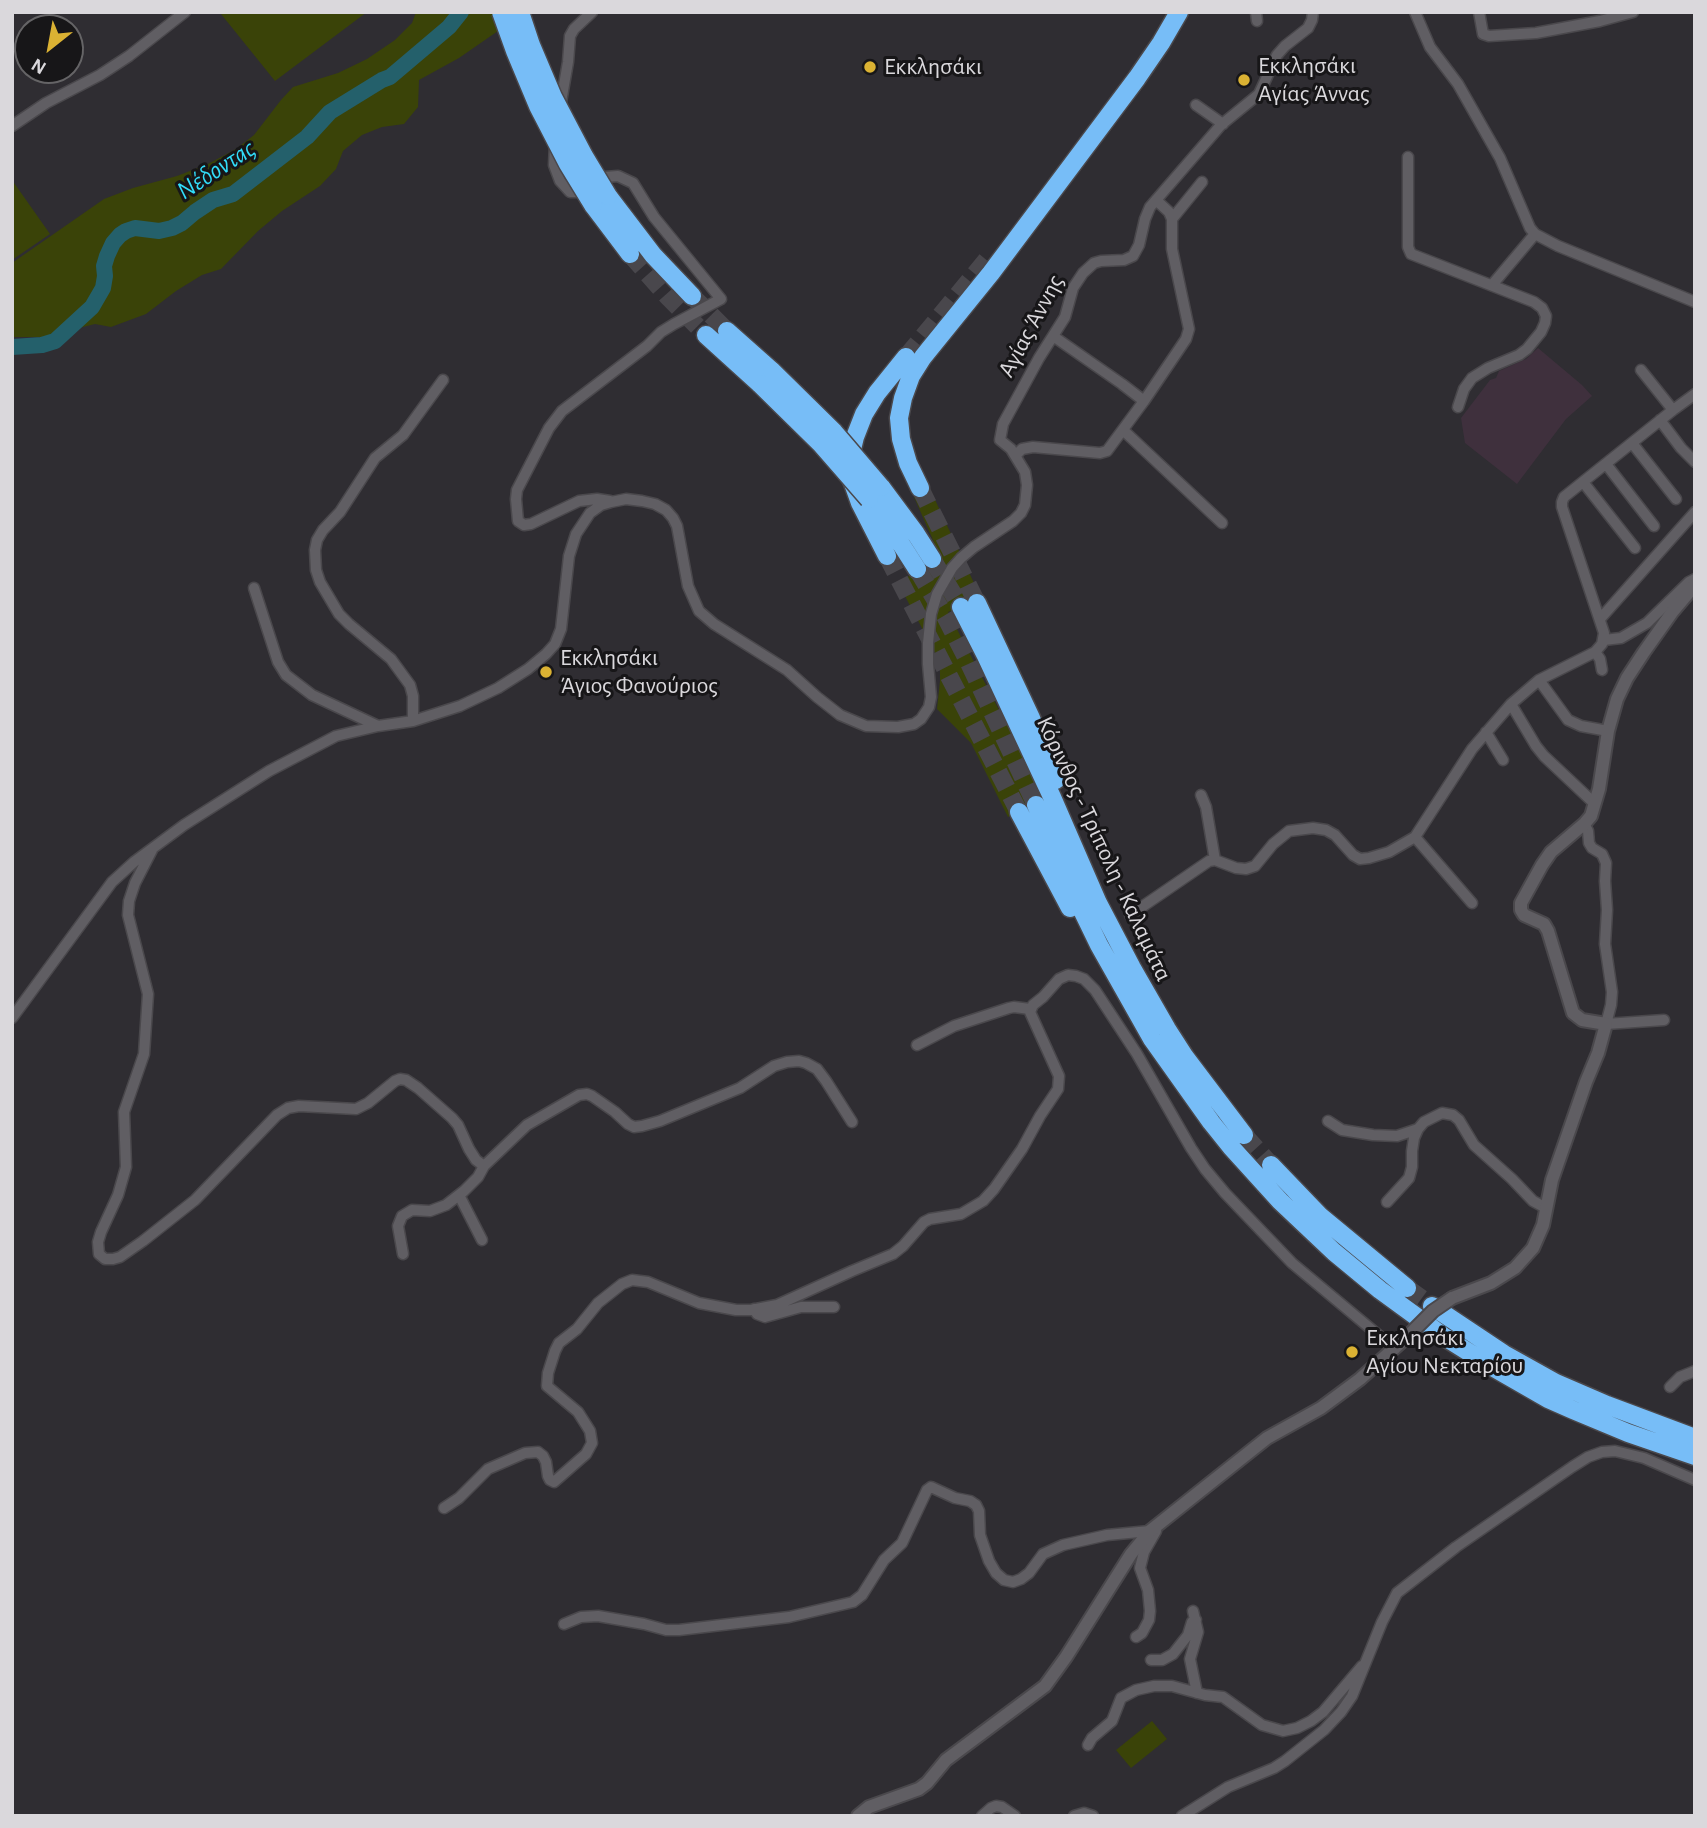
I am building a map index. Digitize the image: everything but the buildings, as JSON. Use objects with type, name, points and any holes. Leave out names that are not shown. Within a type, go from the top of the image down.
[{"type":"highway","points":[[502,12],[538,106],[563,155],[600,200],[692,296]]},
{"type":"highway","points":[[520,12],[553,97],[589,166],[600,200],[630,254]]},
{"type":"highway","points":[[920,488],[908,463],[901,439],[899,418],[911,376],[1150,60],[1179,12]]},
{"type":"highway","points":[[989,257],[1068,171]]},
{"type":"highway","points":[[727,331],[821,444],[875,493],[925,564]]},
{"type":"highway","points":[[706,335],[766,378]]},
{"type":"highway","points":[[887,556],[860,503],[850,475],[849,461],[864,414],[906,357]]},
{"type":"highway","name":"Κόρινθος - Τρίπολη - Καλαμάτα","points":[[969,605],[1031,718],[1087,864],[1132,968],[1185,1057],[1244,1135]]},
{"type":"highway","name":"Κόρινθος - Τρίπολη - Καλαμάτα","points":[[1028,808],[1134,1009],[1183,1084],[1231,1147],[1308,1229],[1380,1290],[1460,1347],[1502,1373],[1548,1399],[1619,1429],[1695,1456]]},
{"type":"highway","points":[[1271,1165],[1320,1216],[1407,1288]]},
{"type":"highway","points":[[1432,1306],[1504,1354],[1556,1383],[1616,1409],[1695,1438]]},
{"type":"street","points":[[12,126],[46,103],[100,75],[129,56],[185,12]]},
{"type":"street","points":[[592,12],[570,36],[554,151],[556,174],[570,192],[577,192],[605,177],[618,176],[633,183],[654,217],[721,299],[661,332],[562,411],[549,428],[517,490],[516,499],[519,521],[524,525],[579,501],[597,499],[611,502]]},
{"type":"street","name":"Αγίας Άννης","points":[[611,502],[642,500],[666,510],[673,518],[677,526],[688,586],[699,611],[713,624],[787,670],[840,715],[866,726],[898,727],[914,724],[926,714],[931,703],[928,643],[931,614],[937,594],[961,558],[1018,517],[1026,500],[1025,472],[1016,455],[1000,440],[1003,422],[1065,317],[1073,288],[1087,269],[1096,262],[1127,259],[1135,253],[1146,216],[1156,200],[1223,124],[1259,94],[1278,55],[1308,28],[1313,12]]},
{"type":"street","points":[[1415,12],[1430,47],[1458,84],[1500,158],[1535,234],[1695,302]]},
{"type":"street","points":[[1479,12],[1483,34],[1489,36],[1536,33],[1633,12]]},
{"type":"street","points":[[1196,105],[1223,124]]},
{"type":"street","points":[[1408,158],[1409,251],[1415,256],[1538,304],[1545,312],[1546,321],[1541,332],[1527,349],[1472,377],[1465,387],[1458,407]]},
{"type":"street","points":[[1172,219],[1202,182]]},
{"type":"street","points":[[1016,455],[1021,449],[1033,447],[1106,452],[1113,446],[1186,339],[1189,331],[1172,249],[1172,219],[1169,212],[1156,200]]},
{"type":"street","points":[[1492,285],[1535,234]]},
{"type":"street","points":[[1053,336],[1144,401]]},
{"type":"street","points":[[1642,370],[1673,410]]},
{"type":"street","points":[[413,721],[410,685],[391,659],[340,614],[320,582],[315,550],[323,530],[340,512],[375,458],[403,435],[443,380]]},
{"type":"street","points":[[1130,915],[1209,861],[1215,860],[1236,868],[1247,869],[1255,866],[1282,835],[1289,831],[1313,828],[1326,830],[1360,859],[1389,852],[1415,838],[1472,749],[1511,704],[1539,680],[1595,652],[1602,645],[1604,633],[1563,507],[1564,497],[1694,396]]},
{"type":"street","points":[[1660,420],[1695,462]]},
{"type":"street","points":[[1124,430],[1222,523]]},
{"type":"street","points":[[1632,443],[1676,499]]},
{"type":"street","points":[[1606,464],[1654,526]]},
{"type":"street","points":[[1583,482],[1635,548]]},
{"type":"street","points":[[12,1018],[112,882],[184,825],[269,771],[336,736],[413,721],[460,706],[498,688],[528,669],[551,649],[561,629],[569,556],[576,534],[594,509],[611,502]]},
{"type":"street","points":[[1600,619],[1695,512]]},
{"type":"street","points":[[1604,640],[1621,638],[1647,623],[1695,579]]},
{"type":"street","points":[[1664,1020],[1606,1024],[1582,1020],[1573,1013],[1546,926],[1527,917],[1521,908],[1522,900],[1547,859],[1591,816],[1613,707],[1627,678],[1666,621],[1695,585]]},
{"type":"street","points":[[254,588],[278,662],[286,675],[312,695],[378,726]]},
{"type":"street","points":[[1595,652],[1600,659],[1602,670]]},
{"type":"street","points":[[1539,680],[1568,720],[1581,726],[1608,731]]},
{"type":"street","points":[[1511,704],[1540,751],[1595,804]]},
{"type":"street","points":[[1486,732],[1503,760]]},
{"type":"street","points":[[1201,795],[1206,807],[1215,860]]},
{"type":"street","points":[[858,1816],[869,1807],[919,1788],[946,1759],[1045,1686],[1131,1554],[1155,1527],[1261,1443],[1321,1408],[1360,1379],[1433,1311],[1452,1298],[1491,1283],[1515,1268],[1533,1248],[1543,1225],[1552,1180],[1598,1053],[1611,1005],[1612,992],[1605,944],[1606,863],[1602,854],[1589,843],[1584,824]]},
{"type":"street","points":[[1415,838],[1472,904]]},
{"type":"street","points":[[152,850],[135,883],[128,915],[148,994],[144,1054],[124,1112],[126,1167],[118,1195],[101,1232],[99,1254],[105,1259],[120,1257],[144,1241],[195,1200],[277,1115],[288,1108],[356,1108],[373,1100],[400,1079],[418,1088],[452,1118],[476,1160],[484,1166]]},
{"type":"street","points":[[1030,1009],[1063,976],[1076,976],[1091,984],[1137,1054],[1191,1148],[1225,1194],[1292,1263],[1395,1349]]},
{"type":"street","points":[[917,1045],[954,1026],[1000,1011],[1014,1007],[1030,1009]]},
{"type":"street","points":[[443,1508],[459,1498],[488,1469],[515,1457],[532,1451],[538,1452],[546,1462],[550,1480],[554,1482],[586,1454],[592,1443],[590,1431],[578,1412],[547,1385],[548,1373],[559,1343],[577,1329],[598,1303],[622,1284],[640,1280],[699,1303],[736,1310],[754,1310],[780,1304],[889,1257],[898,1251],[926,1220],[961,1214],[978,1205],[988,1196],[1022,1149],[1059,1086],[1059,1076],[1030,1009]]},
{"type":"street","points":[[403,1254],[398,1226],[402,1216],[408,1211],[430,1211],[446,1205],[478,1177],[484,1166],[527,1125],[579,1095],[592,1096],[628,1124],[634,1127],[642,1126],[740,1088],[774,1066],[799,1061],[817,1069],[852,1122]]},
{"type":"street","points":[[1328,1121],[1342,1130],[1397,1136],[1418,1129],[1442,1112],[1453,1115],[1475,1145],[1533,1201],[1546,1208]]},
{"type":"street","points":[[1387,1202],[1409,1178],[1418,1129]]},
{"type":"street","points":[[459,1195],[482,1240]]},
{"type":"street","points":[[754,1310],[760,1316],[767,1317],[801,1307],[834,1307]]},
{"type":"street","points":[[1671,1387],[1680,1377],[1695,1371]]},
{"type":"street","points":[[1182,1816],[1228,1787],[1285,1762],[1313,1740],[1345,1708],[1356,1689],[1388,1607],[1397,1593],[1456,1546],[1588,1457],[1602,1452],[1628,1453],[1695,1480]]},
{"type":"street","points":[[564,1624],[581,1617],[597,1616],[666,1630],[679,1630],[789,1616],[853,1602],[862,1595],[884,1560],[902,1543],[926,1490],[931,1487],[976,1505],[979,1511],[980,1535],[989,1562],[1004,1580],[1013,1582],[1028,1573],[1043,1554],[1063,1545],[1155,1527]]},
{"type":"street","points":[[1136,1637],[1149,1620],[1148,1590],[1140,1568],[1155,1527]]},
{"type":"street","points":[[1151,1660],[1162,1660],[1173,1654],[1188,1635],[1194,1615],[1198,1639],[1190,1659],[1192,1691]]},
{"type":"street","points":[[1088,1745],[1092,1738],[1112,1721],[1121,1698],[1136,1690],[1154,1686],[1172,1685],[1223,1697],[1262,1725],[1283,1731],[1297,1728],[1323,1712],[1365,1663]]},
{"type":"street","points":[[982,1816],[996,1806],[1003,1807],[1014,1816]]},
{"type":"street","points":[[1074,1816],[1093,1816]]},
{"type":"shaded area","points":[[1538,348],[1592,396],[1566,419],[1517,484],[1465,443],[1461,418],[1499,371],[1526,359]]},
{"type":"green space","points":[[367,12],[275,81],[221,14]]},
{"type":"green space","points":[[416,12],[494,12],[498,31],[459,58],[419,80],[418,107],[404,124],[382,127],[362,135],[343,151],[336,169],[320,186],[258,231],[221,269],[202,275],[146,314],[111,327],[95,324],[43,337],[12,337],[12,263],[104,199],[177,176],[236,149],[254,135],[293,87],[338,73],[367,59],[395,40],[412,23]]},
{"type":"green space","points":[[12,180],[50,234],[12,260]]},
{"type":"green space","points":[[930,489],[981,598],[948,612],[1046,800],[1092,905],[1241,1141],[1237,1144],[1176,1064],[1105,943],[1041,802],[1008,817],[971,743],[937,709],[940,662],[898,583],[940,556],[914,497]]},
{"type":"green space","points":[[1152,1721],[1167,1739],[1131,1768],[1116,1750]]},
{"type":"waterway","name":"Νέδoντας","points":[[12,347],[42,345],[55,341],[92,307],[103,288],[107,256],[120,235],[135,228],[159,231],[172,228],[213,200],[233,194],[307,137],[330,112],[390,77],[449,27],[461,12]]},
{"type":"tunnel","points":[[630,254],[706,335]]},
{"type":"tunnel","points":[[906,357],[989,257]]},
{"type":"tunnel","points":[[692,296],[727,331]]},
{"type":"tunnel","points":[[920,488],[977,603]]},
{"type":"tunnel","points":[[887,556],[1019,812]]},
{"type":"tunnel","points":[[932,559],[961,607]]},
{"type":"tunnel","points":[[917,569],[969,663],[1036,805]]},
{"type":"tunnel","points":[[1244,1135],[1271,1165]]},
{"type":"tunnel","points":[[1407,1288],[1432,1306]]},
{"type":"place","name":"Εκκλησάκι","points":[[870,67]]},
{"type":"place","name":"Εκκλησάκι Αγίας Άννας","points":[[1244,80]]},
{"type":"place","name":"Εκκλησάκι Άγιος Φανούριος","points":[[546,672]]},
{"type":"place","name":"Εκκλησάκι Αγίου Νεκταρίου","points":[[1352,1352]]}]
